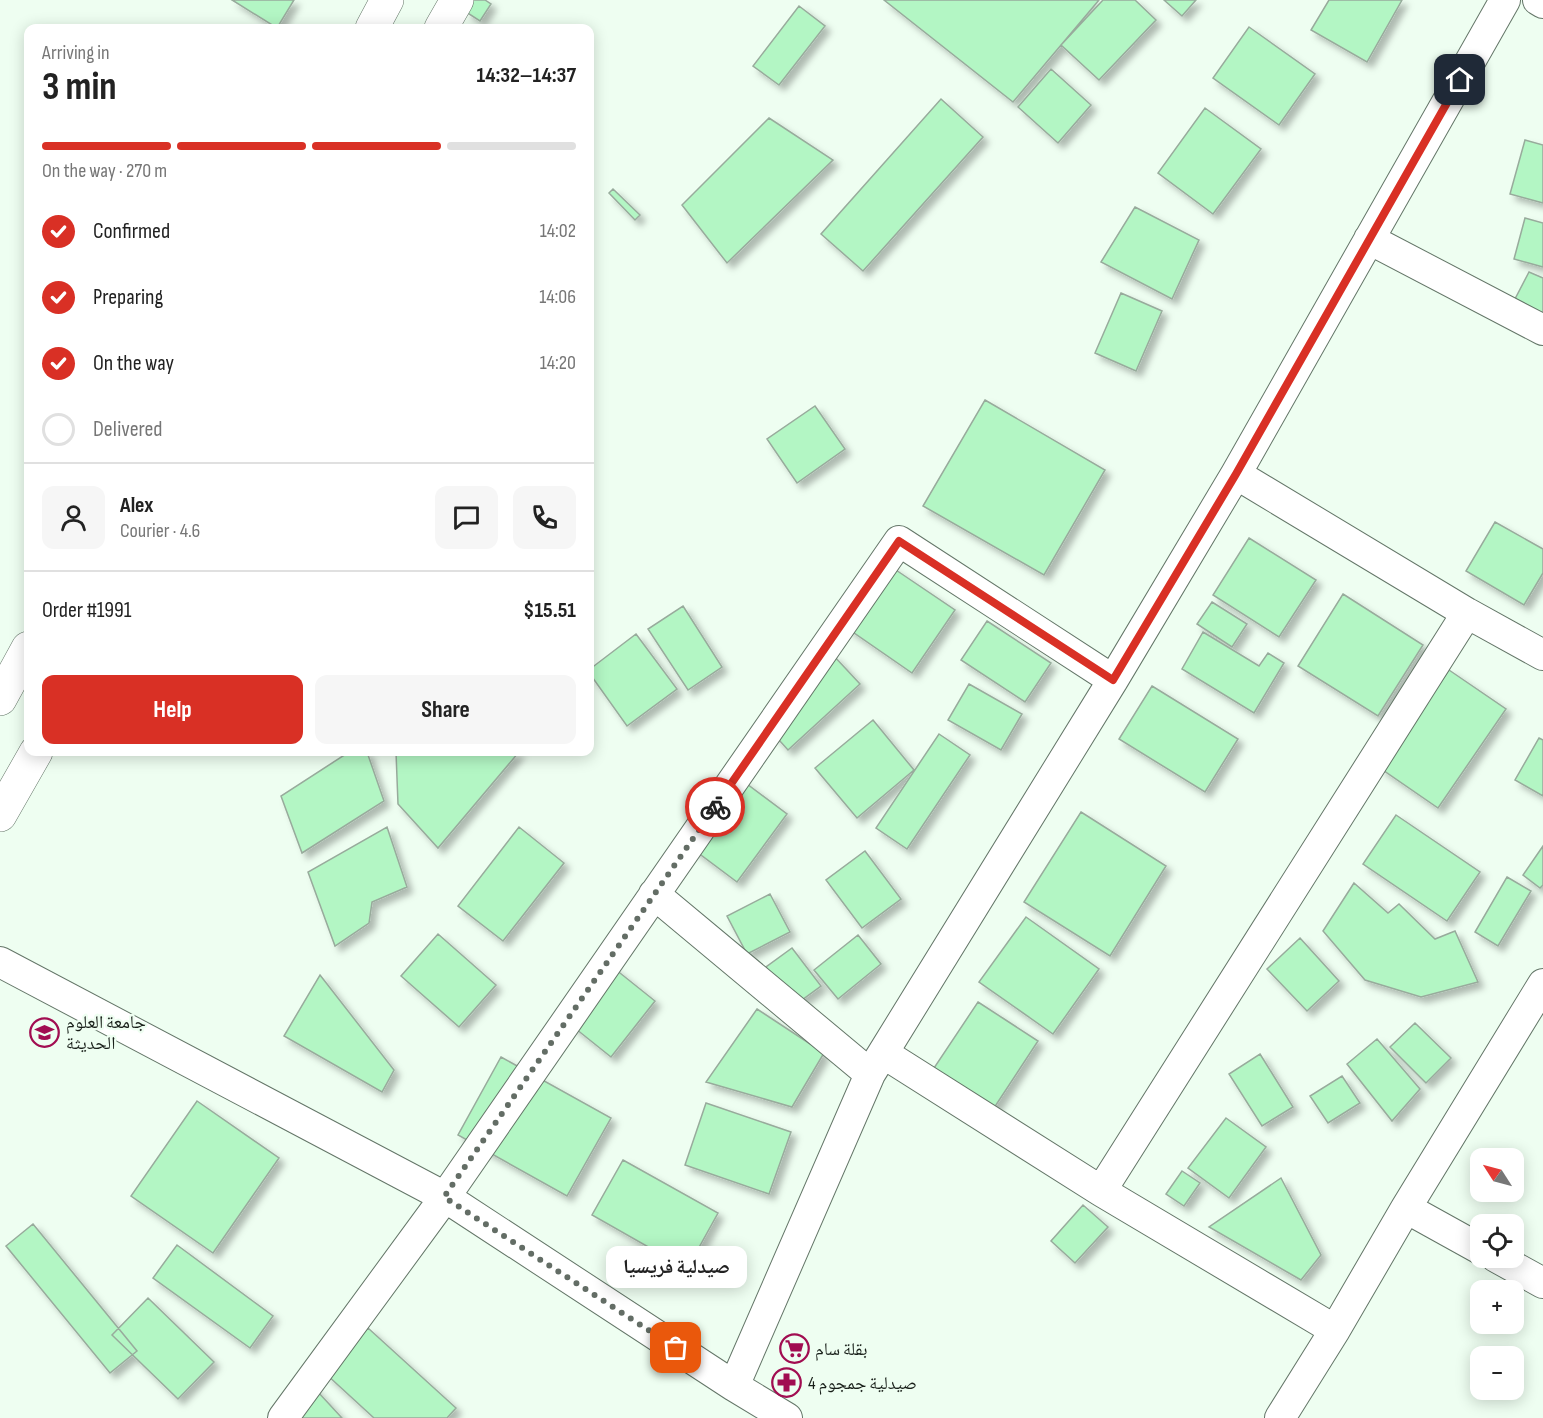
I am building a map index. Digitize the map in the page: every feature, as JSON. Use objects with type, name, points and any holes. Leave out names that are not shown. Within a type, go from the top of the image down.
[{"type":"main road","points":[[374,24],[387,0]]},
{"type":"main road","points":[[443,24],[457,0]]},
{"type":"main road","points":[[0,699],[24,655]]},
{"type":"main road","points":[[0,815],[34,756]]},
{"type":"street","points":[[734,1386],[877,1063],[1113,680],[1236,474],[1505,0]]},
{"type":"street","points":[[1539,0],[1543,3]]},
{"type":"street","points":[[1369,239],[1543,330]]},
{"type":"street","points":[[1236,474],[1467,613],[1543,655]]},
{"type":"street","points":[[283,1418],[444,1197],[899,541],[1113,680]]},
{"type":"street","points":[[1101,1191],[1467,613]]},
{"type":"street","points":[[654,894],[877,1063],[1101,1191],[1335,1330]]},
{"type":"street","points":[[0,962],[444,1197],[734,1386],[787,1418]]},
{"type":"street","points":[[1280,1418],[1543,984]]},
{"type":"street","points":[[1406,1208],[1470,1243]]},
{"type":"street","points":[[1516,1268],[1543,1283]]},
{"type":"building","points":[[232,0],[294,0],[279,24],[271,24]]},
{"type":"building","points":[[473,0],[485,0],[491,4],[480,21],[466,12]]},
{"type":"building","points":[[884,0],[1099,0],[1013,102]]},
{"type":"building","points":[[1103,0],[1135,0],[1156,20],[1099,80],[1061,45]]},
{"type":"building","points":[[1164,0],[1196,0],[1182,16]]},
{"type":"building","points":[[1329,0],[1402,0],[1367,62],[1311,30]]},
{"type":"building","points":[[799,6],[825,26],[779,85],[753,66]]},
{"type":"building","points":[[1249,27],[1315,74],[1279,125],[1213,78]]},
{"type":"building","points":[[1051,69],[1091,105],[1058,143],[1018,107]]},
{"type":"building","points":[[941,99],[983,137],[863,271],[821,234]]},
{"type":"building","points":[[1205,108],[1261,149],[1213,214],[1158,173]]},
{"type":"building","points":[[769,118],[833,160],[727,263],[682,205]]},
{"type":"building","points":[[1525,140],[1543,145],[1543,203],[1510,194]]},
{"type":"building","points":[[613,189],[640,215],[635,220],[609,193]]},
{"type":"building","points":[[1135,207],[1199,240],[1172,299],[1101,262]]},
{"type":"building","points":[[1525,218],[1543,223],[1543,267],[1514,259]]},
{"type":"building","points":[[1529,272],[1543,278],[1543,313],[1515,299]]},
{"type":"building","points":[[1121,293],[1162,311],[1136,371],[1095,353]]},
{"type":"building","points":[[985,400],[1105,470],[1044,575],[923,506]]},
{"type":"building","points":[[815,406],[845,449],[797,483],[767,439]]},
{"type":"building","points":[[1495,522],[1543,549],[1543,573],[1524,605],[1466,571]]},
{"type":"building","points":[[1249,538],[1316,580],[1279,637],[1213,595]]},
{"type":"building","points":[[890,566],[955,610],[912,673],[847,628]]},
{"type":"building","points":[[1343,594],[1423,645],[1378,716],[1298,666]]},
{"type":"building","points":[[1212,602],[1247,624],[1232,647],[1197,624]]},
{"type":"building","points":[[683,606],[722,667],[688,690],[648,629]]},
{"type":"building","points":[[987,621],[1051,663],[1025,702],[961,660]]},
{"type":"building","points":[[1203,632],[1259,666],[1268,653],[1284,663],[1254,713],[1182,669]]},
{"type":"building","points":[[636,634],[677,689],[627,726],[594,680],[594,666]]},
{"type":"building","points":[[833,655],[860,684],[788,750],[762,721]]},
{"type":"building","points":[[1449,670],[1506,709],[1438,808],[1380,768]]},
{"type":"building","points":[[969,684],[1022,714],[1001,750],[948,720]]},
{"type":"building","points":[[1152,686],[1238,739],[1205,792],[1119,739]]},
{"type":"building","points":[[873,720],[914,770],[857,818],[815,768]]},
{"type":"building","points":[[939,734],[970,755],[907,849],[876,828]]},
{"type":"building","points":[[1539,738],[1543,740],[1543,796],[1515,780]]},
{"type":"building","points":[[343,756],[368,756],[384,801],[302,853],[281,796]]},
{"type":"building","points":[[396,756],[516,756],[438,848],[398,804]]},
{"type":"building","points":[[739,778],[787,814],[737,882],[689,846]]},
{"type":"building","points":[[1081,812],[1166,866],[1110,956],[1024,902]]},
{"type":"building","points":[[1396,815],[1480,872],[1447,921],[1363,864]]},
{"type":"building","points":[[387,827],[407,887],[372,902],[369,923],[335,946],[308,872]]},
{"type":"building","points":[[519,827],[564,863],[503,941],[458,906]]},
{"type":"building","points":[[1543,846],[1543,885],[1540,888],[1523,875]]},
{"type":"building","points":[[865,851],[901,899],[862,928],[826,880]]},
{"type":"building","points":[[1507,877],[1531,891],[1498,946],[1475,932]]},
{"type":"building","points":[[1354,883],[1388,913],[1399,904],[1435,939],[1455,931],[1478,982],[1421,997],[1365,980],[1323,931]]},
{"type":"building","points":[[770,894],[790,932],[747,954],[727,916]]},
{"type":"building","points":[[1026,917],[1099,969],[1053,1034],[979,982]]},
{"type":"building","points":[[438,934],[496,985],[459,1027],[401,976]]},
{"type":"building","points":[[858,935],[881,964],[838,999],[814,970]]},
{"type":"building","points":[[1300,938],[1339,981],[1307,1011],[1267,969]]},
{"type":"building","points":[[792,948],[821,986],[795,1005],[766,967]]},
{"type":"building","points":[[600,957],[655,1001],[611,1057],[556,1013]]},
{"type":"building","points":[[320,975],[394,1070],[382,1092],[284,1036]]},
{"type":"building","points":[[978,1002],[1038,1041],[992,1111],[932,1071]]},
{"type":"building","points":[[757,1009],[824,1053],[792,1107],[706,1082]]},
{"type":"building","points":[[1415,1023],[1451,1058],[1426,1083],[1390,1047]]},
{"type":"building","points":[[1377,1039],[1420,1089],[1392,1121],[1347,1064]]},
{"type":"building","points":[[1260,1054],[1293,1107],[1262,1126],[1229,1074]]},
{"type":"building","points":[[501,1057],[611,1118],[567,1196],[458,1135]]},
{"type":"building","points":[[1342,1076],[1360,1103],[1328,1123],[1310,1096]]},
{"type":"building","points":[[197,1101],[279,1158],[213,1253],[131,1196]]},
{"type":"building","points":[[706,1103],[791,1132],[769,1194],[685,1165]]},
{"type":"building","points":[[1226,1118],[1266,1147],[1229,1198],[1188,1168]]},
{"type":"building","points":[[623,1160],[718,1213],[687,1269],[592,1215]]},
{"type":"building","points":[[1182,1171],[1200,1183],[1184,1206],[1166,1194]]},
{"type":"building","points":[[1281,1178],[1321,1255],[1301,1280],[1209,1227]]},
{"type":"building","points":[[1083,1205],[1108,1227],[1075,1263],[1051,1241]]},
{"type":"building","points":[[33,1224],[137,1351],[110,1373],[6,1246]]},
{"type":"building","points":[[177,1245],[273,1316],[250,1348],[153,1278]]},
{"type":"building","points":[[148,1298],[214,1362],[178,1399],[112,1335]]},
{"type":"building","points":[[368,1328],[456,1408],[447,1418],[374,1418],[326,1374]]},
{"type":"building","points":[[306,1379],[342,1418],[277,1418]]},
{"type":"way so far","points":[[676,1348],[444,1197],[715,807]]},
{"type":"place","name":"جامعة العلوم الحديثة","points":[[45,1032]]},
{"type":"place","name":"صيدلية فريسيا","points":[[676,1348]]},
{"type":"place","name":"بقلة سام","points":[[794,1349]]},
{"type":"place","name":"صيدلية جمجوم 4","points":[[787,1383]]},
{"type":"route","points":[[715,807],[899,541],[1113,680],[1236,474],[1460,80]]}]
